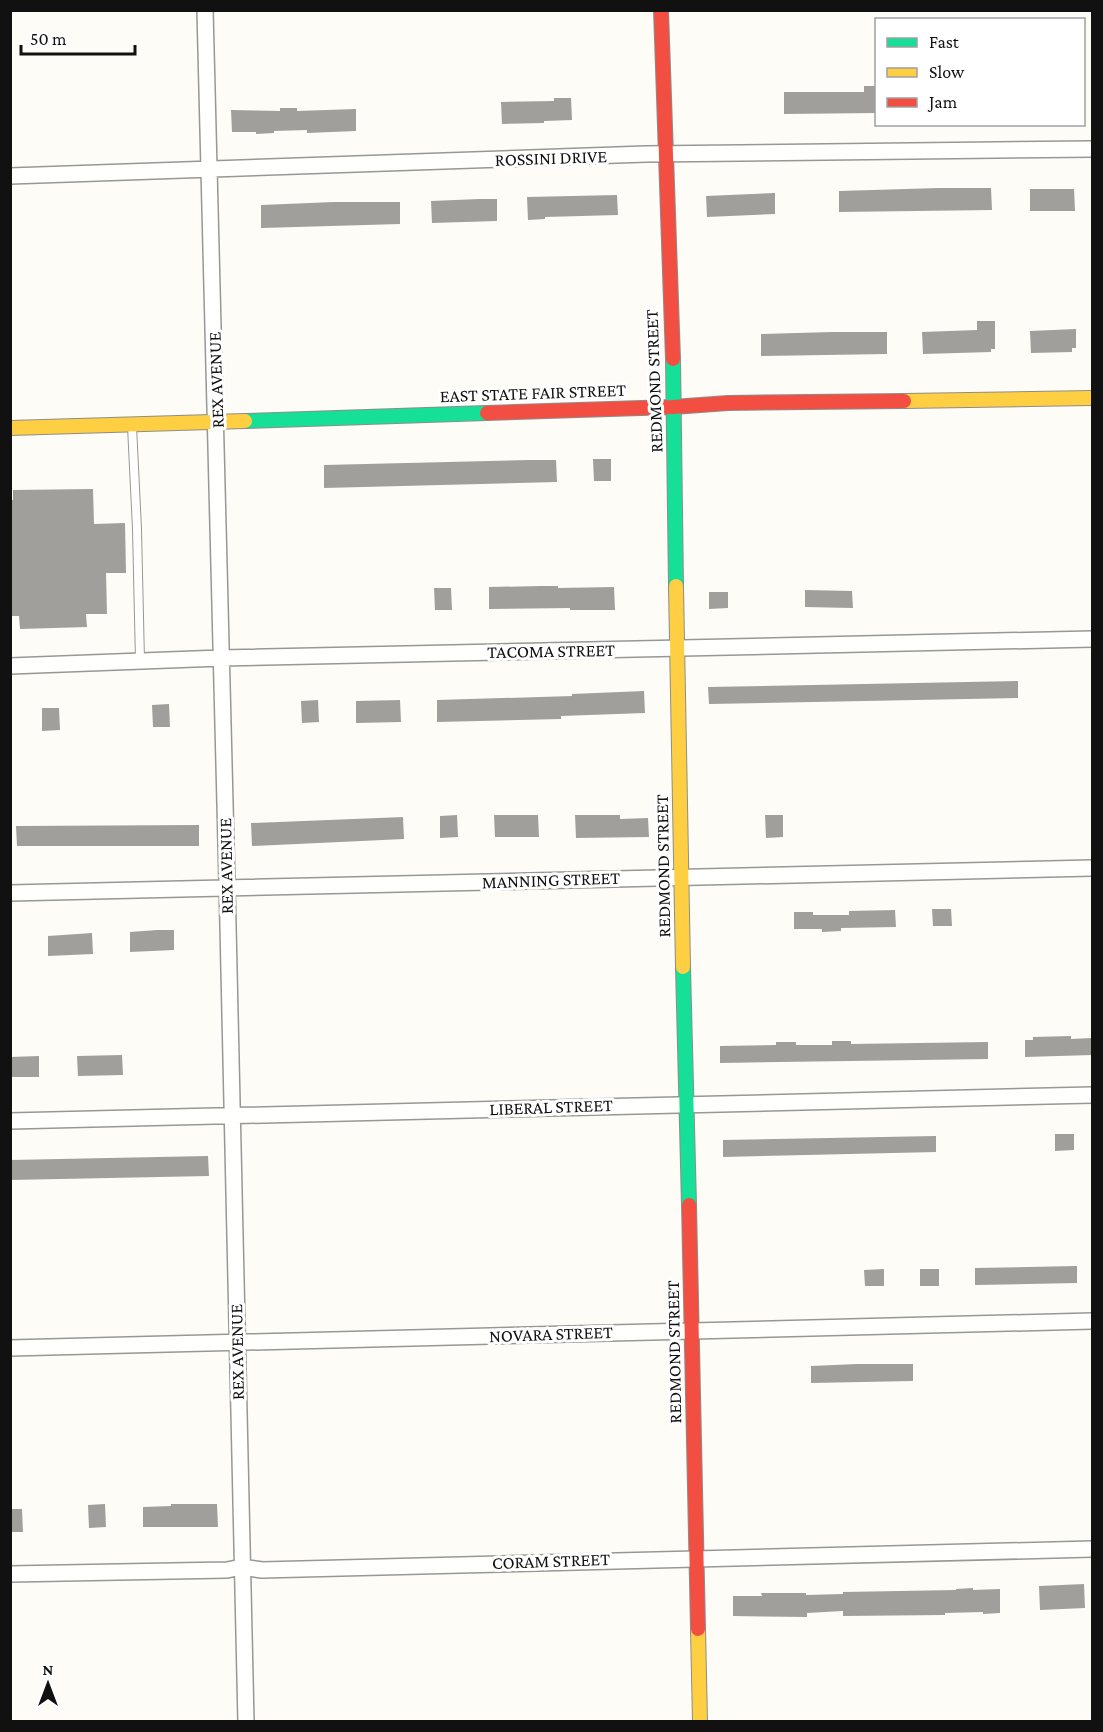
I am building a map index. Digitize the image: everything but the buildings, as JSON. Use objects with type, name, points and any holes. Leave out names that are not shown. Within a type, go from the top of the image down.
[{"type":"street","name":"REX AVENUE","points":[[205,10],[217,421],[246,1722]]},
{"type":"street","name":"REDMOND STREET","points":[[661,10],[673,406],[676,648],[700,1722]]},
{"type":"street","name":"ROSSINI DRIVE","points":[[10,176],[666,154],[1092,148]]},
{"type":"street","name":"EAST STATE FAIR STREET","points":[[10,428],[740,403],[1092,398]]},
{"type":"street","name":"TACOMA STREET","points":[[10,666],[221,658],[1092,639]]},
{"type":"street","name":"MANNING STREET","points":[[10,893],[1092,868]]},
{"type":"street","name":"LIBERAL STREET","points":[[10,1121],[1092,1095]]},
{"type":"street","name":"NOVARA STREET","points":[[10,1348],[1092,1321]]},
{"type":"street","name":"CORAM STREET","points":[[10,1574],[226,1570],[242,1567],[262,1570],[696,1557],[1092,1549]]},
{"type":"lane","points":[[131,424],[137,529],[140,661]]},
{"type":"traffic: fast","points":[[673,359],[676,586]]},
{"type":"traffic: fast","points":[[245,421],[487,413]]},
{"type":"traffic: fast","points":[[683,967],[689,1205]]},
{"type":"traffic: slow","points":[[904,401],[1092,398]]},
{"type":"traffic: slow","points":[[10,428],[245,421]]},
{"type":"traffic: slow","points":[[676,586],[683,967]]},
{"type":"traffic: slow","points":[[698,1629],[700,1722]]},
{"type":"traffic: jam","points":[[661,10],[673,359]]},
{"type":"traffic: jam","points":[[487,413],[728,403],[904,401]]},
{"type":"traffic: jam","points":[[689,1205],[698,1629]]}]
